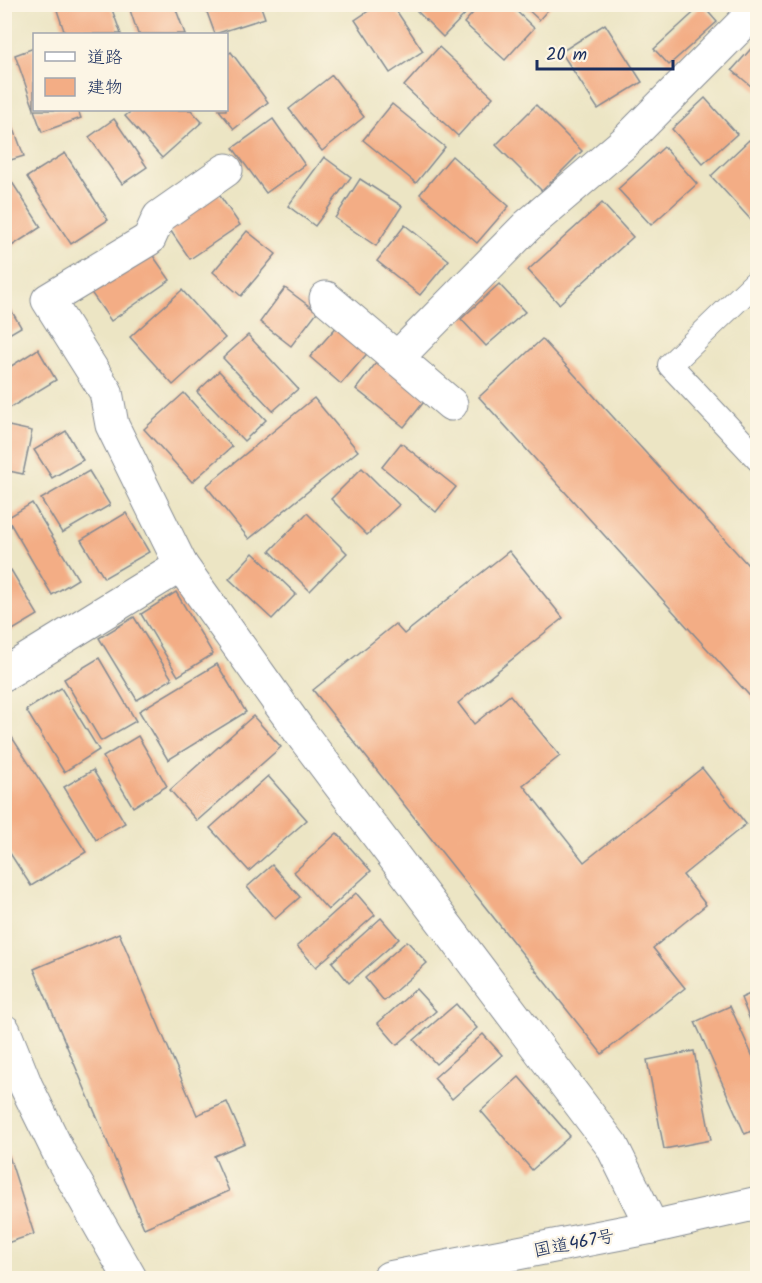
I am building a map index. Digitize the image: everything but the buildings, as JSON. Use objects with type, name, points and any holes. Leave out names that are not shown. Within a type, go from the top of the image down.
[{"type":"main road","points":[[398,358],[527,226],[624,143],[758,8]]},
{"type":"main road","points":[[226,170],[159,217],[149,238],[48,300],[106,392],[112,426],[181,565],[300,732],[612,1146],[652,1227]]},
{"type":"main road","points":[[326,298],[451,404]]},
{"type":"main road","points":[[4,674],[181,565]]},
{"type":"main road","points":[[4,1031],[26,1086],[61,1157],[130,1278]]},
{"type":"main road","name":"国道467号","points":[[389,1278],[652,1227],[758,1203]]},
{"type":"lane","points":[[758,280],[670,365],[758,459]]}]
